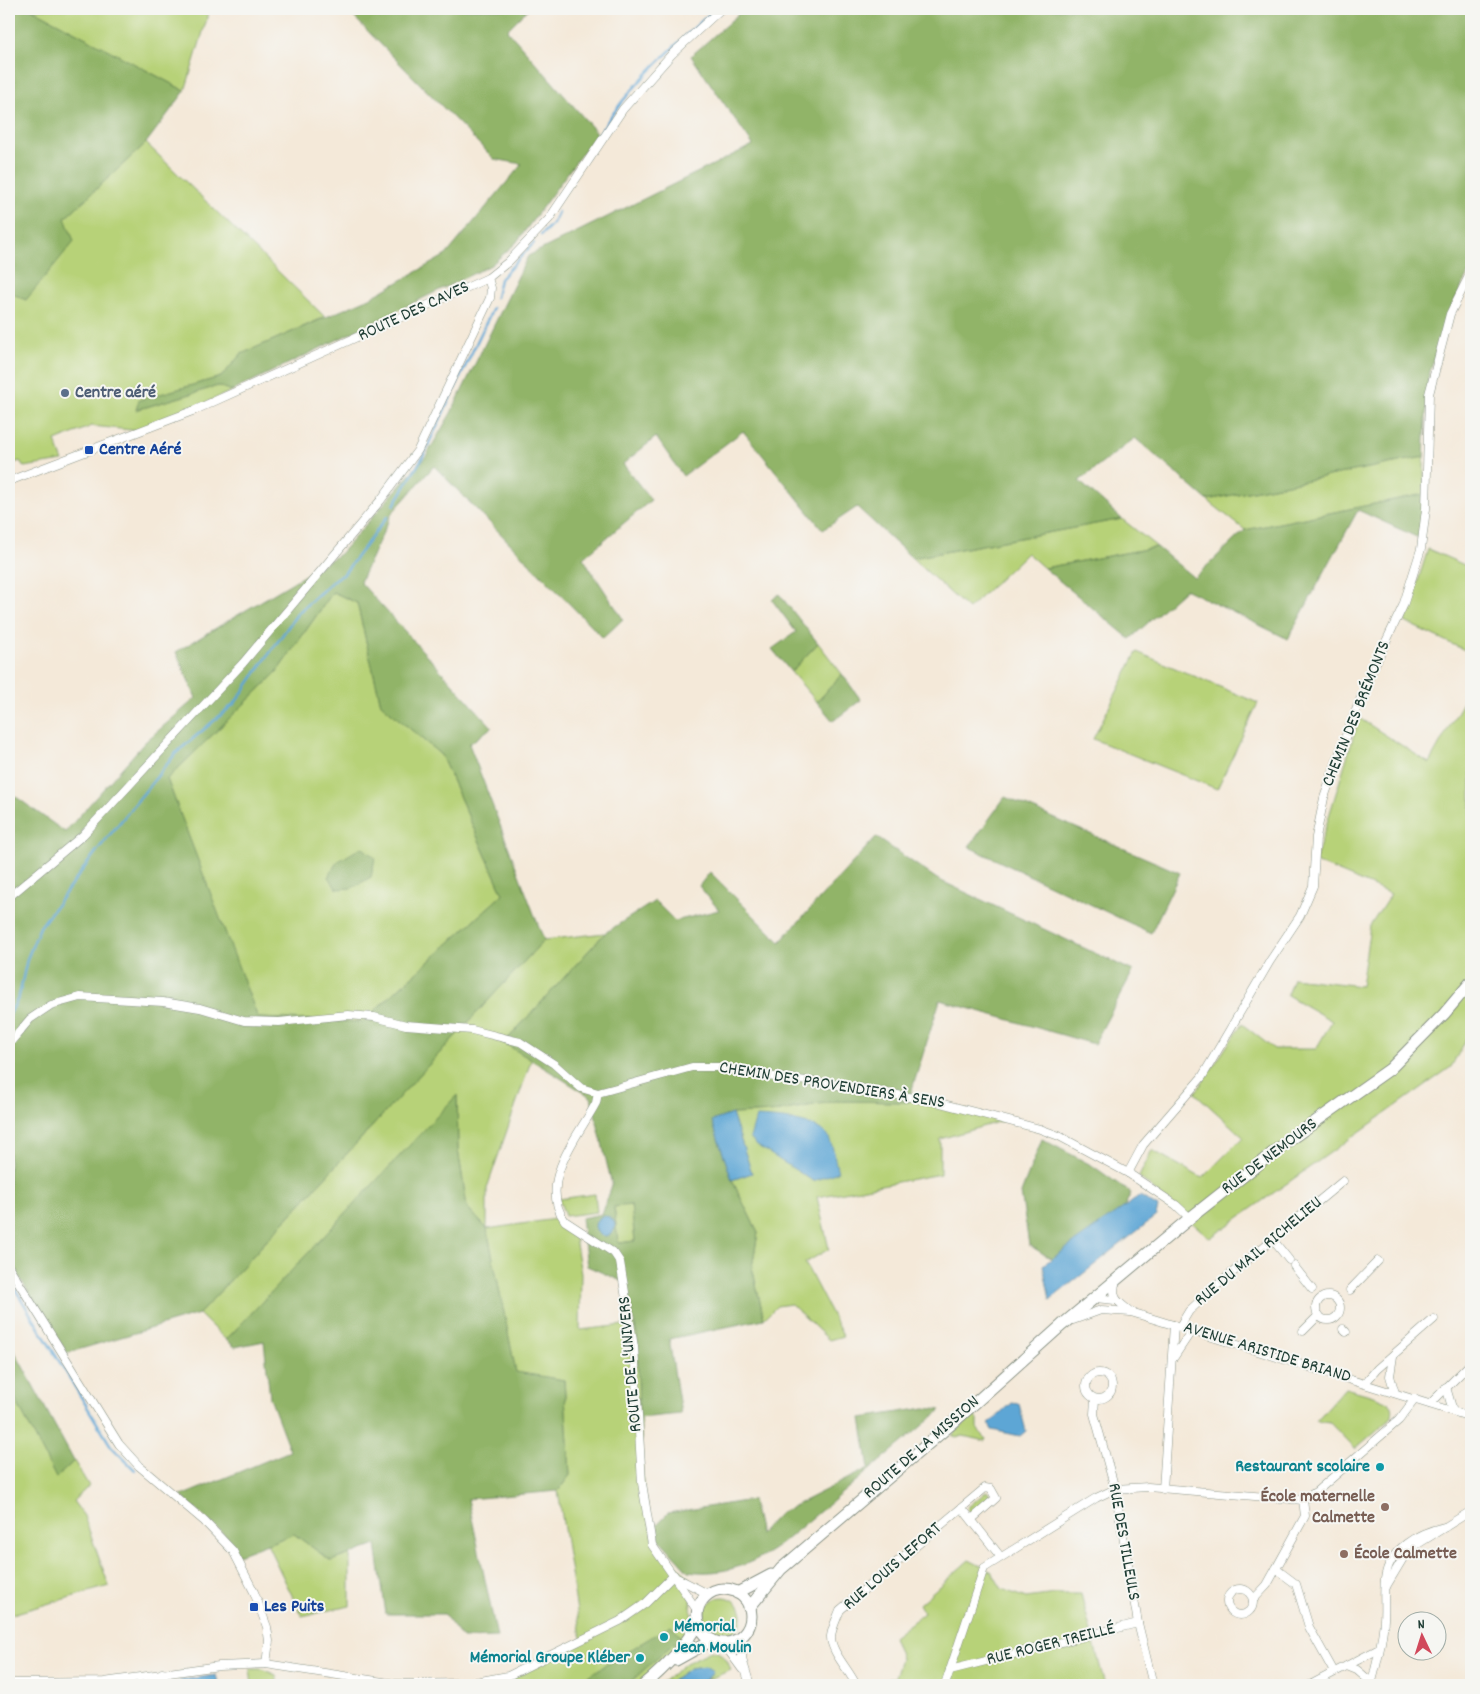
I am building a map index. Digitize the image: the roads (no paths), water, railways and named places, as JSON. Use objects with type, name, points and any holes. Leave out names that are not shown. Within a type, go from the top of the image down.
[{"type":"main road","name":"RUE DE NEMOURS","points":[[1062,1325],[1190,1218],[1288,1141],[1390,1069],[1444,1014],[1471,982]]},
{"type":"main road","name":"ROUTE DE LA MISSION","points":[[781,1569],[956,1420],[1062,1325]]},
{"type":"main road","points":[[737,1593],[781,1569]]},
{"type":"main road","points":[[749,1608],[781,1569]]},
{"type":"main road","points":[[668,1664],[718,1642],[742,1636],[750,1623],[749,1608],[737,1593],[722,1589],[708,1594],[697,1610],[698,1623],[703,1633],[718,1642]]},
{"type":"main road","points":[[644,1685],[668,1664],[689,1640],[698,1623]]},
{"type":"street","name":"ROUTE DES CAVES","points":[[9,480],[195,410],[488,278],[508,262],[549,218],[623,109],[671,55],[721,9]]},
{"type":"street","name":"CHEMIN DES BRÉMONTS","points":[[1128,1173],[1143,1145],[1202,1077],[1270,961],[1300,916],[1313,886],[1316,837],[1324,798],[1342,743],[1370,674],[1403,606],[1421,549],[1426,509],[1429,394],[1450,314],[1471,272]]},
{"type":"street","points":[[9,897],[83,835],[243,663],[380,501],[418,450],[490,298],[491,288],[488,278]]},
{"type":"street","points":[[9,1044],[30,1019],[51,1006],[80,997],[163,1002],[200,1008],[244,1021],[280,1022],[348,1015],[374,1017],[406,1025],[472,1030],[520,1042],[554,1064],[582,1088],[598,1093]]},
{"type":"street","name":"CHEMIN DES PROVENDIERS À SENS","points":[[598,1093],[692,1067],[724,1067],[759,1075],[854,1087],[936,1102],[993,1116],[1059,1136],[1128,1173],[1176,1205],[1190,1218]]},
{"type":"street","name":"ROUTE DE L'UNIVERS","points":[[598,1093],[592,1111],[558,1168],[556,1199],[565,1220],[614,1253],[620,1262],[634,1347],[638,1452],[652,1545],[676,1577],[697,1610]]},
{"type":"street","name":"RUE DU MAIL RICHELIEU","points":[[1177,1325],[1188,1311],[1343,1181]]},
{"type":"street","points":[[1273,1240],[1316,1294],[1316,1309],[1319,1316],[1341,1326],[1338,1301],[1331,1296],[1316,1294]]},
{"type":"street","points":[[1338,1301],[1378,1260]]},
{"type":"street","points":[[9,1267],[118,1444],[139,1466],[204,1520],[233,1551],[254,1592],[267,1627],[269,1641],[266,1664]]},
{"type":"street","points":[[1115,1300],[1112,1291],[1116,1281]]},
{"type":"street","points":[[1095,1298],[1115,1300],[1131,1312]]},
{"type":"street","points":[[1095,1298],[1101,1310]]},
{"type":"street","name":"AVENUE ARISTIDE BRIAND","points":[[1062,1325],[1086,1314],[1101,1310],[1131,1312],[1471,1417]]},
{"type":"street","points":[[1303,1331],[1319,1316]]},
{"type":"street","points":[[1365,1383],[1377,1369],[1434,1318]]},
{"type":"street","points":[[1163,1488],[1172,1358],[1177,1325]]},
{"type":"street","points":[[1172,1358],[1192,1330]]},
{"type":"street","points":[[1393,1356],[1390,1376],[1395,1393]]},
{"type":"street","points":[[1430,1404],[1471,1363]]},
{"type":"street","points":[[1446,1387],[1453,1411]]},
{"type":"street","name":"RUE DES TILLEULS","points":[[1095,1399],[1094,1414],[1115,1489],[1138,1623],[1153,1685]]},
{"type":"street","points":[[945,1685],[984,1568],[1000,1556],[1096,1498],[1115,1489],[1163,1488],[1303,1500],[1317,1491],[1399,1420],[1415,1399]]},
{"type":"street","name":"RUE LOUIS LEFORT","points":[[856,1685],[851,1672],[838,1656],[831,1637],[840,1610],[985,1488],[990,1489],[995,1495],[994,1500],[972,1519]]},
{"type":"street","points":[[1253,1600],[1267,1585],[1305,1516],[1303,1500]]},
{"type":"street","points":[[962,1508],[1000,1556]]},
{"type":"street","points":[[1372,1684],[1384,1628],[1385,1589],[1399,1561],[1408,1550],[1471,1511]]},
{"type":"street","points":[[1276,1569],[1296,1584],[1309,1627],[1334,1672]]},
{"type":"street","points":[[9,1683],[104,1682],[219,1666],[266,1664],[396,1684],[470,1683],[508,1676],[556,1654],[631,1615],[676,1577]]},
{"type":"street","name":"ROUTE DE L'UNIVERS","points":[[676,1577],[708,1594]]},
{"type":"street","name":"RUE ROGER TREILLÉ","points":[[950,1670],[1138,1623]]},
{"type":"street","points":[[742,1636],[741,1651],[745,1672],[750,1685]]},
{"type":"street","points":[[718,1642],[734,1655],[745,1672]]},
{"type":"street","points":[[1310,1685],[1379,1649]]},
{"type":"street","points":[[1347,1666],[1357,1670],[1372,1684]]},
{"type":"street","points":[[160,1685],[162,1673]]},
{"type":"water","points":[[732,1114],[752,1173],[732,1180],[712,1121]]},
{"type":"water","points":[[756,1117],[796,1121],[816,1127],[824,1132],[831,1142],[838,1172],[813,1181],[756,1145],[750,1138]]},
{"type":"water","points":[[1140,1196],[1158,1207],[1156,1216],[1050,1300],[1043,1265]]},
{"type":"water","points":[[605,1216],[612,1219],[615,1226],[612,1233],[605,1236],[598,1233],[595,1226],[598,1219]]},
{"type":"water","points":[[1012,1403],[1019,1404],[1026,1431],[1020,1436],[992,1430],[989,1424]]},
{"type":"water","points":[[705,1666],[713,1671],[704,1681],[692,1685],[666,1685],[690,1668]]},
{"type":"water","points":[[216,1675],[219,1685],[173,1685],[181,1680]]},
{"type":"waterway","points":[[586,157],[612,115],[643,77],[715,9]]},
{"type":"waterway","points":[[541,235],[553,223],[558,212]]},
{"type":"waterway","points":[[496,297],[500,279],[534,243]]},
{"type":"waterway","points":[[394,505],[421,460],[493,308]]},
{"type":"waterway","points":[[9,1016],[19,996],[27,959],[40,927],[96,852],[176,753],[235,703],[297,614],[336,578],[343,575],[387,517]]},
{"type":"waterway","points":[[9,1279],[111,1446],[135,1470]]},
{"type":"waterway","points":[[510,1679],[514,1685]]},
{"type":"place","name":"Centre aéré","points":[[65,393]]},
{"type":"place","name":"Centre Aéré","points":[[89,450]]},
{"type":"place","name":"Restaurant scolaire","points":[[1380,1467]]},
{"type":"place","name":"École maternelle Calmette","points":[[1385,1507]]},
{"type":"place","name":"École Calmette","points":[[1344,1554]]},
{"type":"place","name":"Les Puits","points":[[254,1607]]},
{"type":"place","name":"Mémorial Jean Moulin","points":[[664,1637]]},
{"type":"place","name":"Mémorial Groupe Kléber","points":[[640,1658]]}]
